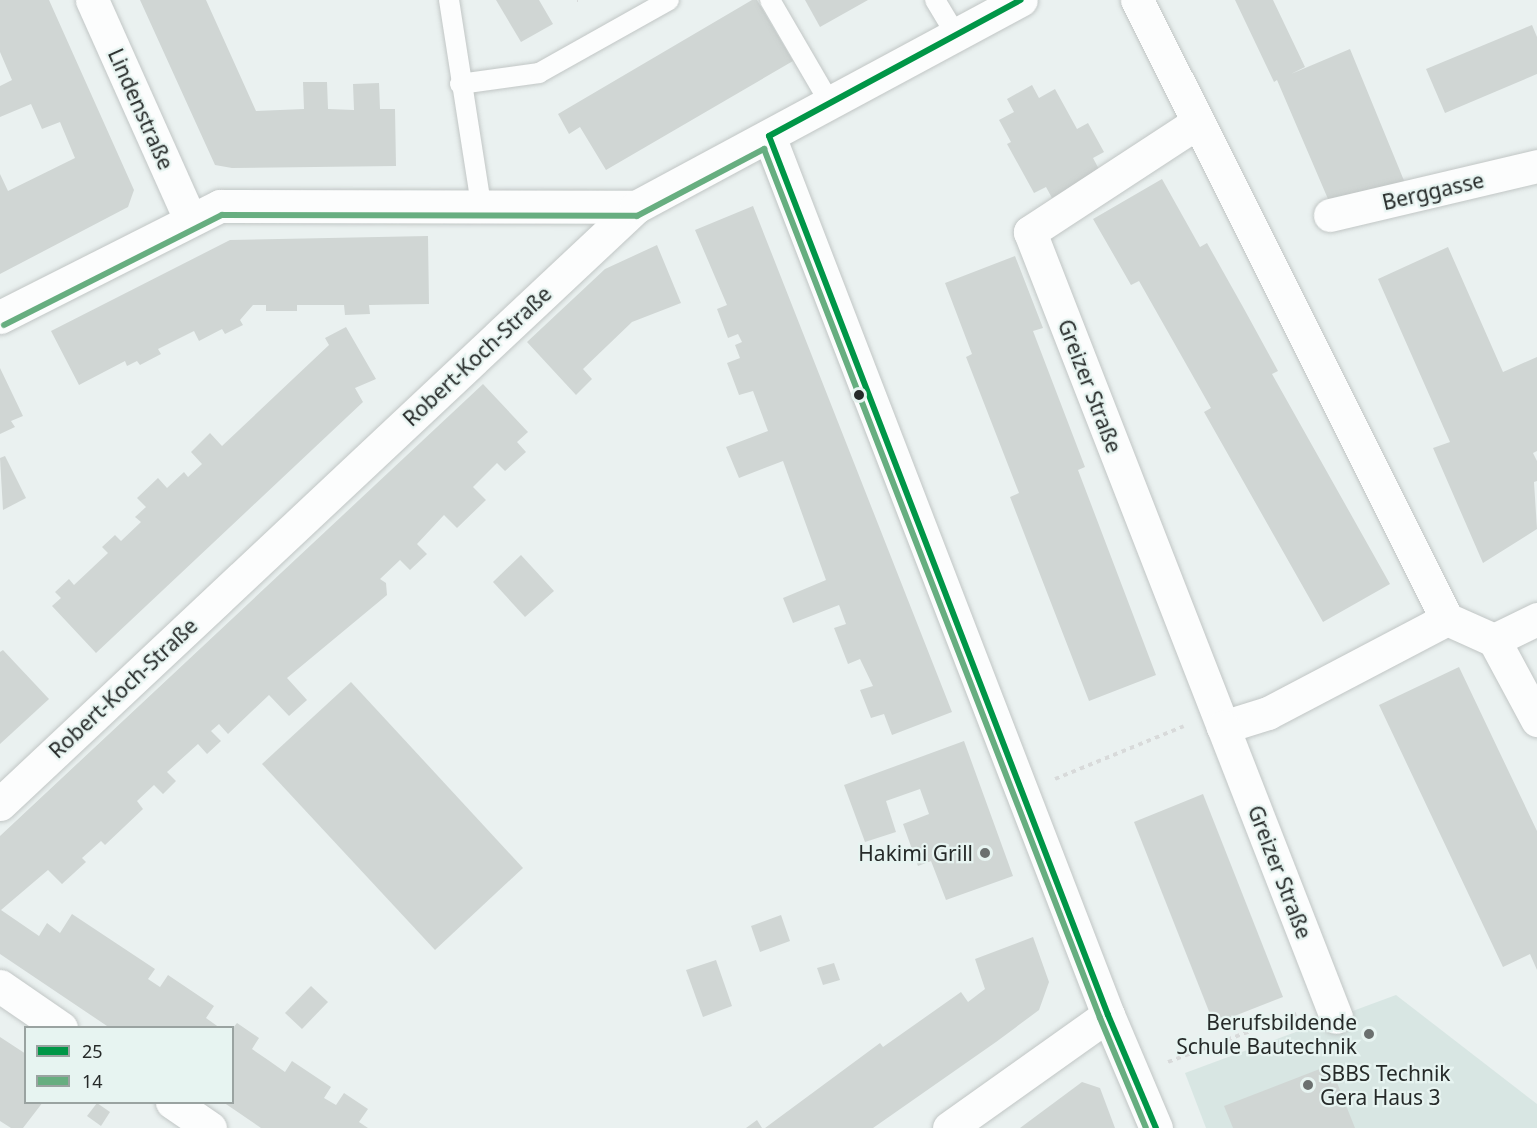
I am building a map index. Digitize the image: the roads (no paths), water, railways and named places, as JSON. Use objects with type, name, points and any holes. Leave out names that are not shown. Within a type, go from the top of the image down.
[{"type":"street","name":"Lindenstraße","points":[[92,0],[190,219]]},
{"type":"street","name":"Robert-Koch-Straße","points":[[0,804],[636,207],[1021,0]]},
{"type":"street","points":[[1137,0],[1447,619],[1494,640],[1537,720]]},
{"type":"street","name":"Greizer Straße","points":[[1198,122],[1030,232],[1333,1009]]},
{"type":"street","points":[[768,136],[1021,793],[1155,1128]]},
{"type":"street","name":"Berggasse","points":[[1330,215],[1537,166]]},
{"type":"street","points":[[0,317],[190,219],[220,206],[636,207]]},
{"type":"street","points":[[1221,720],[1268,713],[1447,619]]},
{"type":"street","points":[[1494,640],[1537,619]]},
{"type":"street","points":[[0,986],[59,1026]]},
{"type":"street","points":[[949,1128],[1108,1015]]},
{"type":"street","points":[[175,1104],[210,1128]]},
{"type":"lane","points":[[449,0],[460,84],[482,205]]},
{"type":"lane","points":[[460,84],[539,73],[669,0]]},
{"type":"lane","points":[[770,0],[830,103]]},
{"type":"lane","points":[[935,0],[956,35]]},
{"type":"place","name":"Hakimi Grill","points":[[985,853]]},
{"type":"place","name":"Berufsbildende Schule Bautechnik","points":[[1369,1034]]},
{"type":"place","name":"SBBS Technik Gera Haus 3","points":[[1308,1085]]}]
